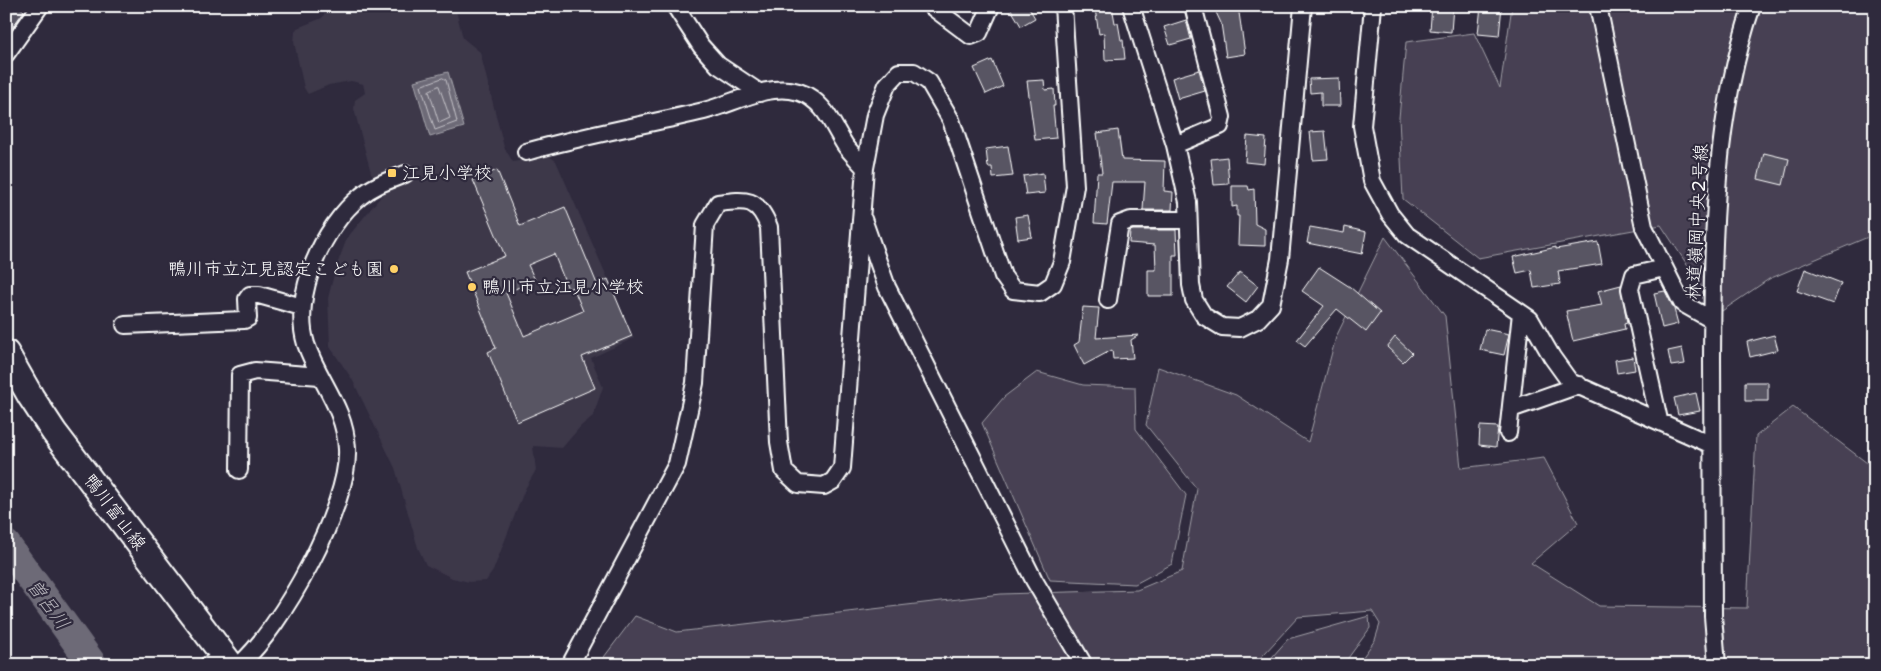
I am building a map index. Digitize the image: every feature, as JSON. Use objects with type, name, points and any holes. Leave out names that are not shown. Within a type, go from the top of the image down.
[{"type":"main road","name":"鴨川富山線","points":[[6,353],[54,432],[226,663]]},
{"type":"street","points":[[6,54],[40,6]]},
{"type":"street","points":[[675,6],[701,46],[718,65],[760,93]]},
{"type":"street","points":[[931,6],[971,36],[979,33],[991,6]]},
{"type":"street","points":[[570,665],[677,464],[695,383],[705,225],[718,203],[739,200],[752,202],[763,212],[769,227],[780,442],[784,471],[798,484],[824,486],[834,481],[842,468],[860,212],[865,168],[875,115],[887,85],[899,72],[914,72],[929,82],[951,120],[1004,276],[1013,290],[1040,293],[1053,284],[1062,262],[1075,186],[1063,6]]},
{"type":"street","points":[[1131,6],[1175,145],[1188,202],[1191,285],[1194,300],[1204,316],[1222,327],[1240,328],[1258,319],[1271,305],[1280,260],[1303,6]]},
{"type":"street","points":[[1175,145],[1220,126],[1222,117],[1193,6]]},
{"type":"street","points":[[1373,6],[1362,126],[1372,181],[1390,214],[1407,235],[1530,319],[1552,357],[1570,382],[1660,420],[1712,445]]},
{"type":"street","points":[[1598,6],[1644,227],[1682,303],[1712,320]]},
{"type":"street","name":"林道嶺岡中央2号線","points":[[1717,665],[1713,616],[1712,320],[1717,178],[1723,118],[1742,35],[1752,6]]},
{"type":"street","points":[[526,152],[578,137],[705,111],[760,93],[786,90],[799,92],[816,101],[846,147],[865,168]]},
{"type":"street","points":[[226,663],[258,645],[290,602],[324,534],[343,481],[348,451],[344,424],[333,396],[320,376],[303,332],[302,307],[316,257],[332,226],[349,207],[367,192],[405,174]]},
{"type":"street","points":[[860,212],[887,287],[1034,580],[1084,665]]},
{"type":"street","points":[[1108,300],[1120,224],[1131,220],[1188,220]]},
{"type":"street","points":[[1660,420],[1630,289],[1634,275],[1664,268]]},
{"type":"street","points":[[125,325],[244,320],[248,318],[247,299],[250,295],[259,294],[302,307]]},
{"type":"street","points":[[1508,433],[1521,312]]},
{"type":"street","points":[[239,470],[240,375],[255,371],[320,376]]},
{"type":"street","points":[[1511,409],[1580,385]]},
{"type":"shaded area","name":"鴨川市立江見小学校","points":[[329,6],[455,6],[463,38],[480,52],[504,147],[513,162],[548,155],[556,161],[634,338],[591,358],[603,387],[593,416],[581,426],[562,448],[533,446],[536,470],[525,489],[493,571],[486,581],[469,582],[452,578],[426,565],[418,548],[395,468],[352,379],[330,347],[328,298],[335,270],[347,238],[386,190],[407,182],[401,164],[374,176],[371,173],[354,109],[355,100],[365,93],[363,84],[351,81],[329,85],[308,94],[304,88],[294,42],[295,32],[297,28],[322,18]]},
{"type":"shaded area","points":[[1512,6],[1875,6],[1875,234],[1769,279],[1719,313],[1661,225],[1478,258],[1403,199],[1399,118],[1406,42],[1474,33],[1500,88]]},
{"type":"shaded area","points":[[1385,237],[1445,316],[1461,468],[1544,458],[1578,523],[1531,563],[1599,606],[1747,608],[1756,436],[1793,407],[1875,469],[1875,665],[1357,665],[1375,640],[1380,624],[1372,611],[1298,617],[1254,665],[598,665],[635,616],[677,632],[1001,594],[1137,590],[1182,571],[1197,489],[1146,425],[1158,367],[1236,395],[1308,442],[1336,337]]},
{"type":"shaded area","points":[[1037,372],[1083,385],[1135,387],[1136,429],[1186,495],[1172,564],[1135,584],[1050,580],[982,423],[1004,397]]},
{"type":"shaded area","points":[[1369,616],[1370,628],[1343,665],[1265,665],[1288,639]]},
{"type":"water","points":[[448,72],[464,127],[430,137],[414,81]]},
{"type":"building","points":[[6,6],[18,6],[24,11],[6,36]]},
{"type":"building","points":[[1009,6],[1028,6],[1035,18],[1021,26]]},
{"type":"building","points":[[1112,6],[1115,23],[1118,23],[1121,40],[1123,40],[1125,59],[1105,60],[1104,33],[1099,34],[1095,9]]},
{"type":"building","points":[[1213,6],[1238,6],[1245,54],[1226,57],[1221,23]]},
{"type":"building","points":[[1432,6],[1453,6],[1451,32],[1430,30]]},
{"type":"building","points":[[1481,6],[1502,6],[1499,36],[1478,34]]},
{"type":"building","points":[[1186,20],[1191,39],[1170,45],[1164,27]]},
{"type":"building","points":[[992,60],[1003,86],[986,94],[974,68]]},
{"type":"building","points":[[1199,70],[1205,91],[1178,99],[1172,78]]},
{"type":"building","points":[[1339,78],[1340,106],[1321,106],[1321,92],[1310,93],[1309,79]]},
{"type":"building","points":[[1044,80],[1045,90],[1054,89],[1055,106],[1053,106],[1056,138],[1035,140],[1027,81]]},
{"type":"building","points":[[1118,130],[1122,160],[1165,161],[1164,191],[1173,192],[1172,210],[1143,210],[1145,182],[1112,182],[1107,224],[1094,223],[1097,173],[1102,173],[1097,133]]},
{"type":"building","points":[[1325,131],[1328,159],[1313,160],[1310,132]]},
{"type":"building","points":[[1247,136],[1266,138],[1264,164],[1245,162]]},
{"type":"building","points":[[1008,146],[1013,176],[993,178],[992,167],[988,167],[986,149]]},
{"type":"building","points":[[1764,153],[1789,159],[1783,185],[1758,179]]},
{"type":"building","points":[[1227,157],[1229,184],[1214,185],[1211,159]]},
{"type":"building","points":[[497,170],[520,226],[565,207],[597,284],[608,279],[632,336],[582,357],[595,388],[517,422],[488,352],[496,348],[465,272],[505,256],[473,180]],"holes":[[[554,254],[568,289],[573,287],[583,311],[524,336],[506,293],[535,280],[528,265]]]},
{"type":"building","points":[[1043,173],[1045,193],[1026,195],[1023,176]]},
{"type":"building","points":[[1232,186],[1248,186],[1249,190],[1254,189],[1255,224],[1265,229],[1265,246],[1238,245],[1239,216],[1237,216],[1237,206],[1232,207]]},
{"type":"building","points":[[1028,215],[1032,237],[1018,239],[1015,217]]},
{"type":"building","points":[[1310,227],[1344,233],[1345,227],[1366,232],[1362,254],[1307,243]]},
{"type":"building","points":[[1176,230],[1177,255],[1173,255],[1173,296],[1148,296],[1148,270],[1156,270],[1155,245],[1129,243],[1130,231]]},
{"type":"building","points":[[1598,242],[1602,264],[1558,271],[1560,284],[1534,288],[1531,270],[1517,273],[1513,257],[1556,247],[1556,249]]},
{"type":"building","points":[[1319,267],[1350,287],[1380,313],[1366,332],[1337,309],[1305,346],[1297,340],[1324,306],[1302,291]]},
{"type":"building","points":[[1805,269],[1841,283],[1833,304],[1797,291]]},
{"type":"building","points":[[1240,272],[1258,286],[1246,302],[1227,287]]},
{"type":"building","points":[[1621,285],[1627,323],[1624,324],[1625,329],[1573,341],[1566,311],[1602,305],[1598,291]]},
{"type":"building","points":[[1665,291],[1674,309],[1678,324],[1662,328],[1654,293]]},
{"type":"building","points":[[1083,307],[1099,308],[1096,338],[1139,335],[1131,340],[1133,358],[1113,359],[1112,350],[1084,365],[1074,345],[1079,342]]},
{"type":"building","points":[[1485,329],[1509,334],[1504,355],[1480,350]]},
{"type":"building","points":[[1774,335],[1778,350],[1750,357],[1747,342]]},
{"type":"building","points":[[1395,337],[1412,353],[1403,362],[1387,347]]},
{"type":"building","points":[[1682,348],[1685,364],[1671,366],[1668,351]]},
{"type":"building","points":[[1633,357],[1635,370],[1617,373],[1615,360]]},
{"type":"building","points":[[1745,382],[1768,382],[1768,401],[1745,401]]},
{"type":"building","points":[[1696,393],[1700,411],[1678,415],[1674,398]]},
{"type":"building","points":[[1480,426],[1498,427],[1496,447],[1479,445]]},
{"type":"waterway","name":"曽呂川","points":[[6,544],[93,665]]},
{"type":"place","name":"江見小学校","points":[[392,173]]},
{"type":"place","name":"鴨川市立江見認定こども園","points":[[394,269]]},
{"type":"place","name":"鴨川市立江見小学校","points":[[472,287]]}]
